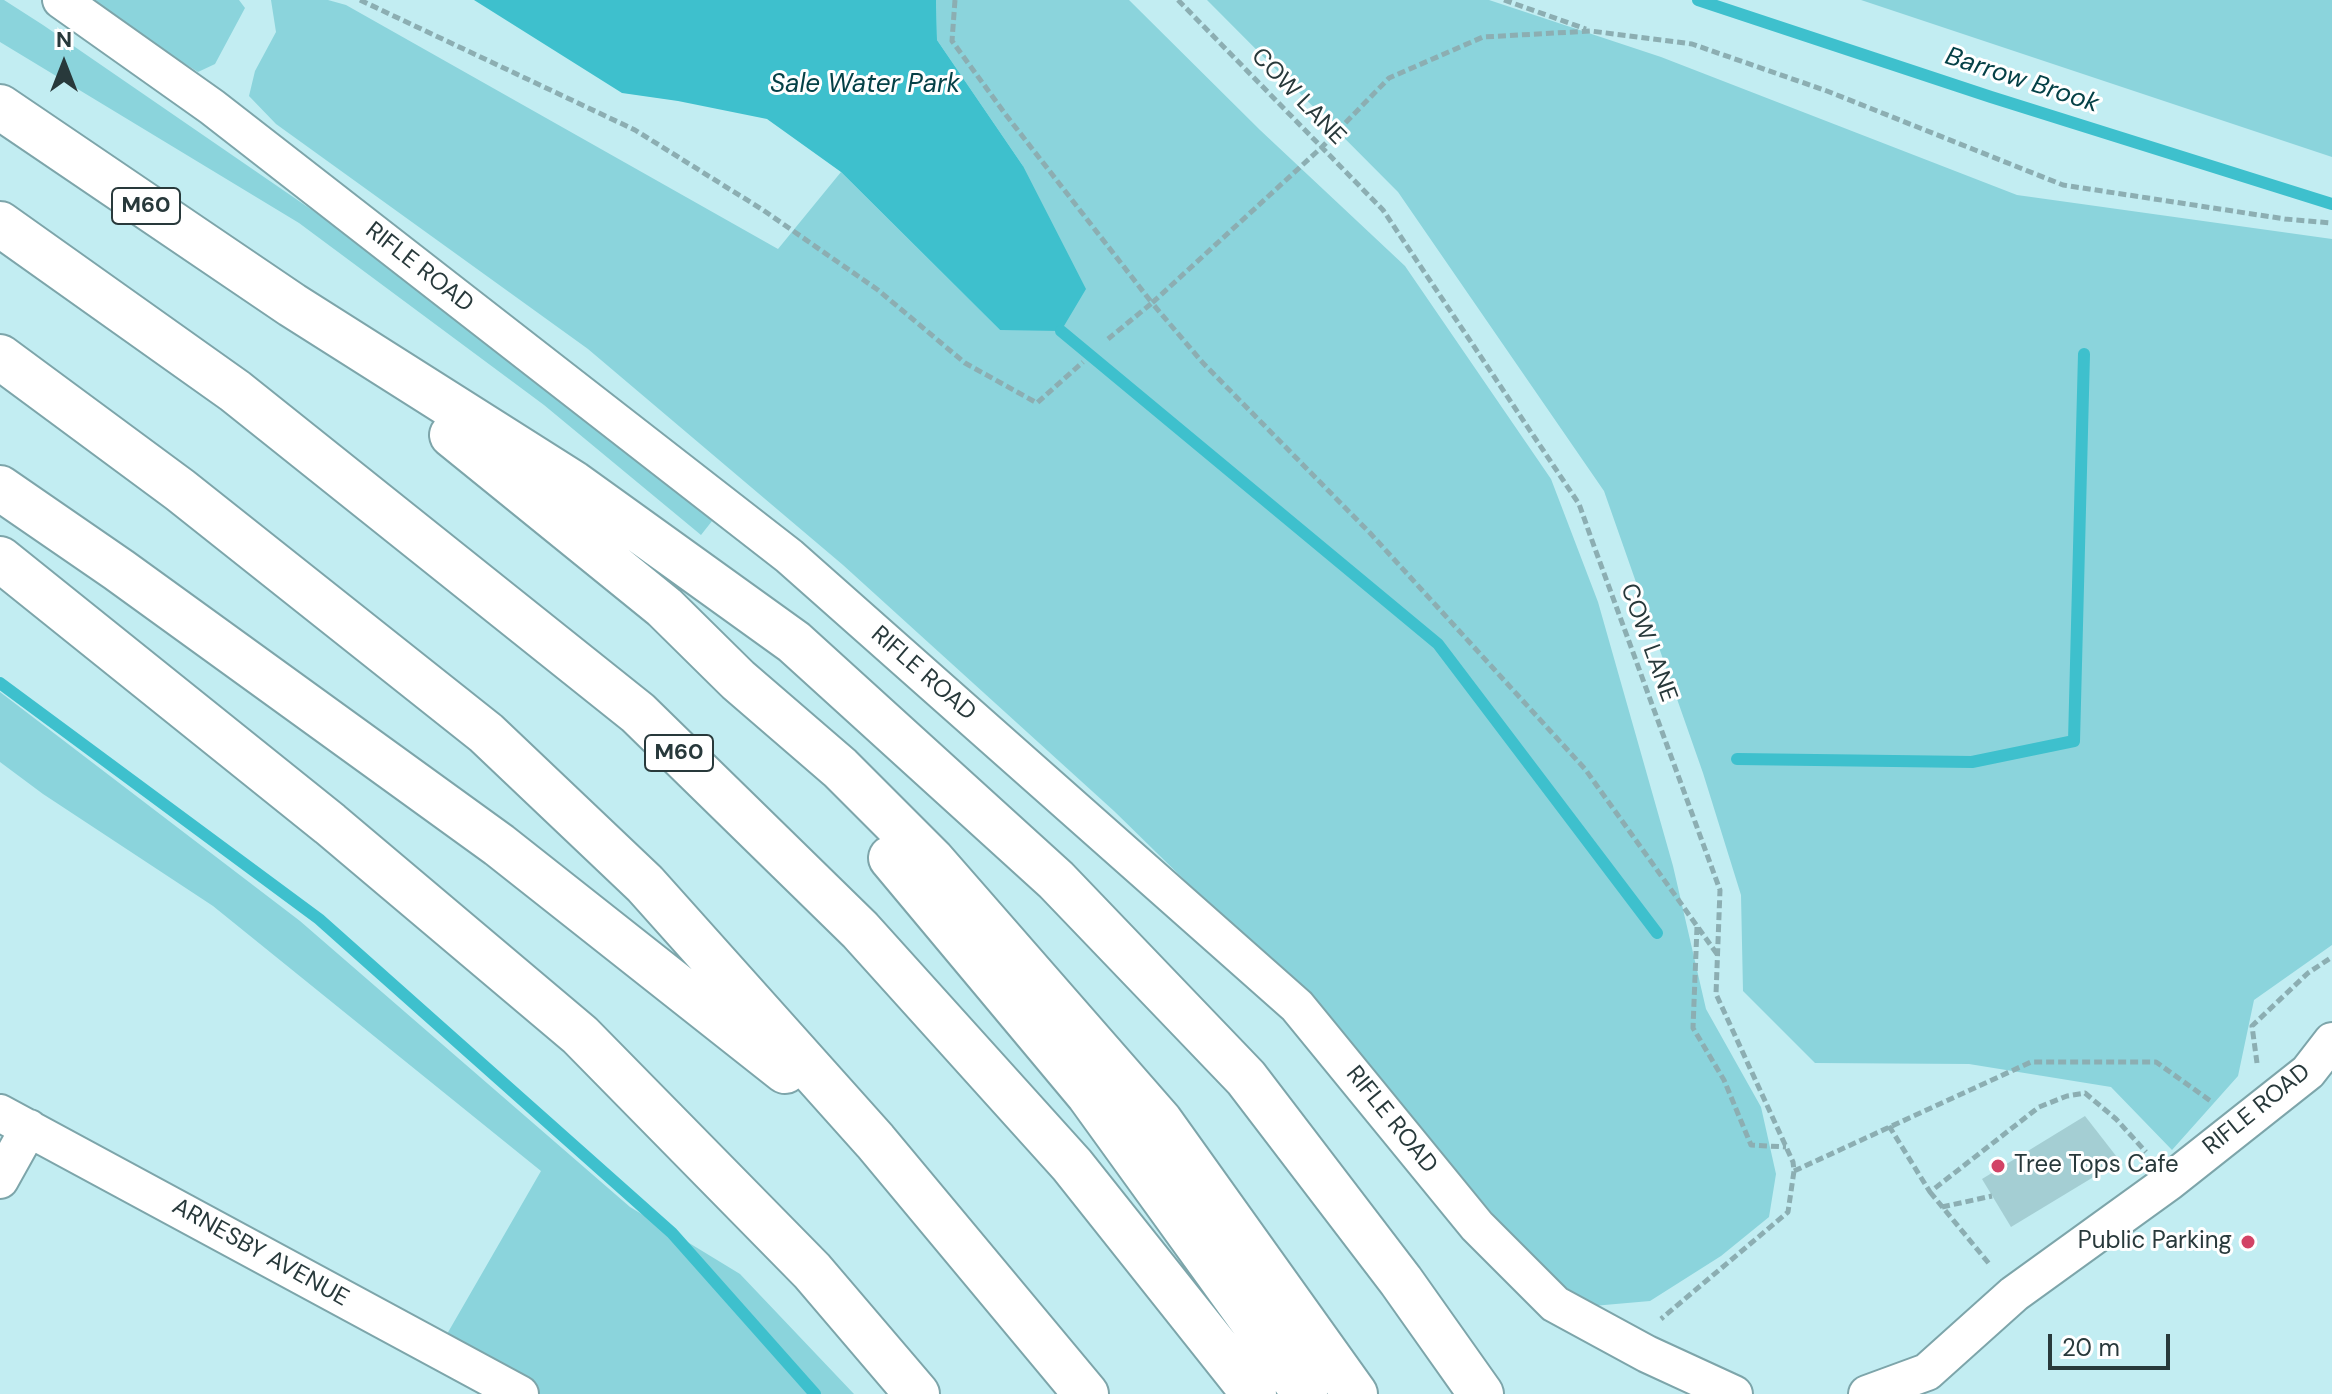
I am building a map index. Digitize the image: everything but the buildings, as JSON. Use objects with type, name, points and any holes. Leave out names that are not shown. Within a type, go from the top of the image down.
[{"type":"highway","name":"M60","points":[[0,107],[292,305],[573,483],[794,642],[1056,880],[1246,1078],[1401,1281],[1481,1394]]},
{"type":"highway","name":"M60","points":[[0,224],[235,391],[638,713],[860,930],[935,1012],[1072,1165],[1254,1394]]},
{"type":"highway","name":"M60","points":[[292,305],[664,607],[738,680],[840,768],[932,860],[1160,1121],[1355,1394]]},
{"type":"highway","points":[[0,357],[180,490],[486,733],[645,884],[875,1141],[1086,1394]]},
{"type":"highway","points":[[0,488],[119,570],[499,845],[875,1141]]},
{"type":"highway","points":[[0,559],[330,824],[580,1035],[812,1271],[917,1394]]},
{"type":"highway","name":"M60","points":[[738,680],[847,805],[1089,1095],[1305,1394]]},
{"type":"street","name":"RIFLE ROAD","points":[[61,0],[225,116],[789,556],[1297,1006],[1477,1226],[1555,1304],[1647,1354],[1734,1394]]},
{"type":"street","name":"RIFLE ROAD","points":[[1867,1394],[1927,1372],[2014,1294],[2169,1182],[2308,1072],[2332,1041]]},
{"type":"street","points":[[0,1180],[15,1120]]},
{"type":"street","name":"ARNESBY AVENUE","points":[[15,1120],[520,1394]]},
{"type":"path","points":[[360,0],[635,130],[763,210],[878,290],[965,363],[1037,403],[1083,362]]},
{"type":"path","points":[[955,0],[952,41],[1152,303],[1203,363],[1370,533],[1585,769],[1717,954]]},
{"type":"path","name":"COW LANE","points":[[1178,0],[1383,210],[1579,504],[1720,890],[1716,994],[1793,1162],[1788,1212],[1661,1318],[1647,1354]]},
{"type":"path","points":[[1504,0],[1591,31]]},
{"type":"path","points":[[1108,339],[1152,303],[1322,147],[1389,78],[1483,37],[1591,31],[1692,44],[1827,91],[2063,185],[2285,219],[2332,223]]},
{"type":"path","points":[[1697,926],[1693,1028],[1724,1080],[1751,1145],[1786,1147]]},
{"type":"path","points":[[1794,1171],[2031,1062],[2156,1062],[2218,1107],[2263,1107],[2252,1026],[2308,973],[2332,957]]},
{"type":"path","points":[[1930,1192],[2039,1107],[2085,1093],[2143,1147],[2169,1182]]},
{"type":"path","points":[[1889,1126],[1930,1192],[2014,1294]]},
{"type":"path","points":[[1942,1207],[1992,1196]]},
{"type":"shaded area","points":[[0,0],[43,25],[344,232],[716,516],[701,535],[544,405],[299,223],[0,42]]},
{"type":"shaded area","points":[[84,0],[239,0],[245,8],[215,64],[198,72]]},
{"type":"shaded area","points":[[271,0],[328,0],[346,5],[778,249],[841,172],[1000,330],[1023,166],[937,40],[936,0],[1129,0],[1260,130],[1405,266],[1551,479],[1598,602],[1673,866],[1706,1009],[1761,1107],[1776,1174],[1769,1217],[1721,1256],[1650,1301],[1593,1306],[1538,1268],[1300,993],[1114,811],[843,565],[588,349],[276,124],[249,96],[255,71],[276,32]]},
{"type":"shaded area","points":[[1207,0],[1489,0],[1661,57],[2017,195],[2332,239],[2332,945],[2254,1000],[2238,1076],[2172,1150],[2111,1087],[1969,1064],[1815,1063],[1743,991],[1741,895],[1703,773],[1604,491],[1398,192]]},
{"type":"shaded area","points":[[1861,0],[2332,0],[2332,157]]},
{"type":"shaded area","points":[[0,692],[300,921],[630,1207],[740,1274],[854,1394],[536,1394],[443,1341],[541,1171],[213,906],[43,794],[0,762]]},
{"type":"water","name":"Sale Water Park","points":[[474,0],[936,0],[937,40],[1023,166],[1086,289],[1061,331],[1000,330],[841,172],[767,119],[622,93]]},
{"type":"waterway","name":"Barrow Brook","points":[[1698,0],[1991,97],[2332,204]]},
{"type":"waterway","points":[[1061,331],[1438,644],[1657,933]]},
{"type":"waterway","points":[[1737,759],[1972,762],[2074,741],[2084,354]]},
{"type":"waterway","points":[[0,683],[319,919],[672,1233],[815,1394]]},
{"type":"place","name":"Tree Tops Cafe","points":[[1998,1166]]},
{"type":"place","name":"Public Parking","points":[[2248,1242]]}]
